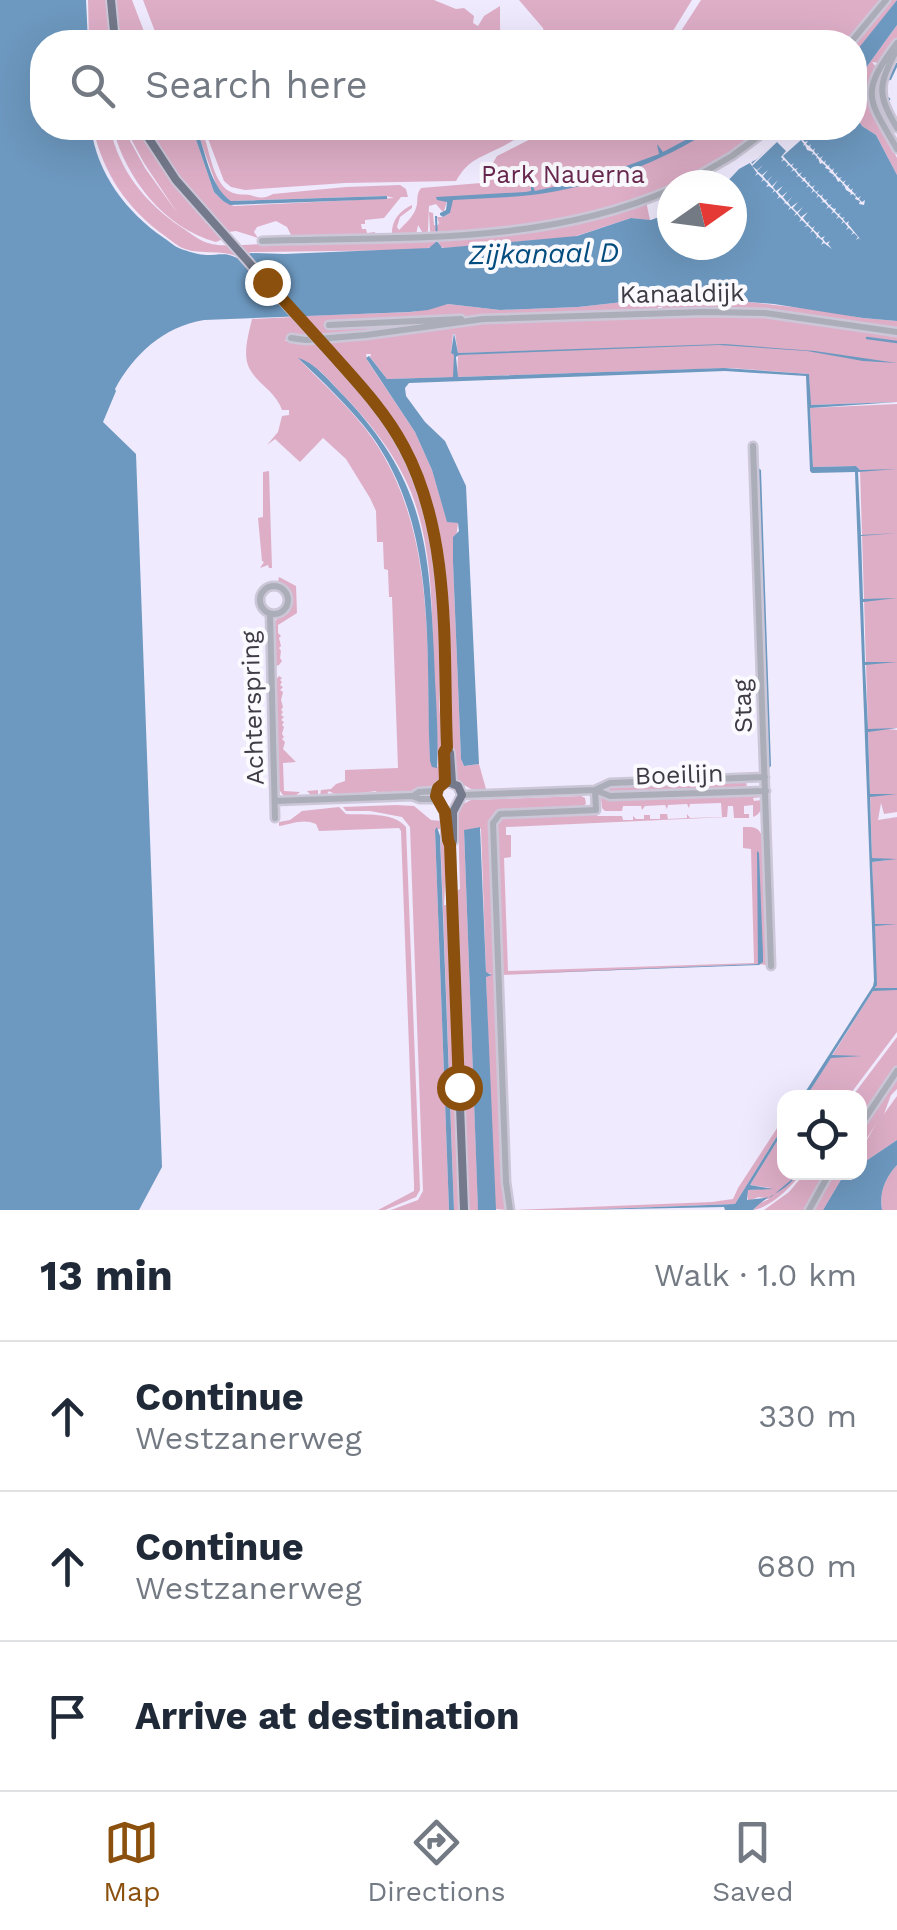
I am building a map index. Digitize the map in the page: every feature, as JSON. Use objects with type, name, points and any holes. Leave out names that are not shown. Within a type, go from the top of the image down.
[{"type":"main road","points":[[110,0],[114,30]]},
{"type":"main road","points":[[150,140],[176,180],[387,418],[414,466],[428,504],[440,567],[450,753],[448,782],[438,799]]},
{"type":"main road","points":[[448,782],[458,786],[462,795],[453,812],[450,845],[464,1210]]},
{"type":"main road","points":[[438,799],[450,808],[456,807]]},
{"type":"main road","points":[[438,799],[445,812],[450,845]]},
{"type":"street","points":[[860,30],[886,0]]},
{"type":"street","points":[[896,48],[881,95],[897,128]]},
{"type":"street","points":[[896,48],[876,72],[870,94],[876,114],[897,150]]},
{"type":"street","points":[[709,170],[753,140]]},
{"type":"street","points":[[262,242],[518,230],[613,212],[657,195]]},
{"type":"street","name":"Kanaaldijk","points":[[291,338],[366,335],[467,321],[743,312],[897,332]]},
{"type":"street","name":"Kanaaldijk","points":[[330,324],[467,321]]},
{"type":"street","name":"Stag","points":[[753,446],[771,966]]},
{"type":"street","points":[[270,587],[279,587],[287,594],[287,605],[280,613],[270,614],[261,606],[261,596],[270,587]]},
{"type":"street","name":"Achterspring","points":[[270,614],[276,818]]},
{"type":"street","name":"Boeilijn","points":[[462,795],[596,790],[610,783],[765,778]]},
{"type":"street","name":"Boeilijn","points":[[596,790],[610,796],[766,790]]},
{"type":"street","name":"Boeilijn","points":[[510,1210],[493,823],[500,814],[596,810],[596,790]]},
{"type":"street","points":[[275,801],[412,796],[420,792],[438,799]]},
{"type":"street","points":[[867,1116],[897,1071]]},
{"type":"street","points":[[809,1210],[826,1180]]},
{"type":"green space","points":[[88,0],[107,0],[110,30],[89,30]]},
{"type":"green space","points":[[113,0],[132,0],[143,30],[119,30]]},
{"type":"green space","points":[[143,0],[434,0],[456,9],[464,8],[478,26],[484,16],[500,6],[500,30],[154,30]]},
{"type":"green space","points":[[519,0],[692,0],[673,30],[543,28]]},
{"type":"green space","points":[[701,0],[885,0],[859,30],[682,30]]},
{"type":"green space","points":[[888,0],[897,0],[867,39],[867,30],[864,30]]},
{"type":"green space","points":[[897,25],[897,39],[879,63],[872,62],[876,67],[869,97],[874,116],[897,158],[897,175],[876,135],[867,129],[867,66]]},
{"type":"green space","points":[[96,140],[113,140],[127,171],[145,196],[168,218],[208,243],[295,244],[436,237],[436,243],[418,250],[251,252],[238,257],[185,249],[151,225],[128,202],[110,175]]},
{"type":"green space","points":[[117,140],[130,140],[178,214],[132,140],[146,140],[165,171],[223,239],[216,242],[197,235],[164,213],[137,182]]},
{"type":"green space","points":[[154,140],[196,140],[214,192],[234,206],[394,198],[231,201],[217,187],[200,140],[205,140],[221,183],[233,193],[262,198],[346,187],[400,185],[408,197],[401,197],[384,218],[361,224],[362,229],[375,232],[375,236],[292,237],[287,227],[276,221],[257,227],[254,232],[258,238],[228,232],[180,180]]},
{"type":"green space","points":[[209,140],[513,140],[472,162],[456,181],[245,190],[224,181]]},
{"type":"green space","name":"Park Nauerna","points":[[528,140],[751,140],[707,170],[657,170],[657,194],[616,209],[527,228],[433,234],[429,212],[437,226],[437,217],[450,213],[447,201],[444,211],[436,204],[429,206],[428,231],[424,235],[418,225],[416,235],[392,236],[394,221],[400,213],[412,205],[400,217],[399,230],[413,214],[421,188],[481,183],[497,156]]},
{"type":"green space","points":[[646,201],[650,220],[631,218],[573,237],[445,248],[440,247],[438,237],[507,235],[586,222]]},
{"type":"green space","points":[[732,300],[897,321],[897,330],[750,309],[662,311],[658,307],[658,311],[601,310],[565,315],[330,323],[332,328],[446,321],[369,334],[320,337],[302,316],[413,312],[448,304],[500,310]]},
{"type":"green space","points":[[653,314],[771,315],[897,334],[897,402],[810,405],[809,374],[730,368],[457,377],[458,355],[505,352],[458,353],[455,334],[451,353],[454,377],[387,379],[371,354],[366,354],[415,432],[432,470],[447,521],[458,523],[453,562],[461,759],[464,766],[479,764],[486,789],[471,789],[457,781],[455,773],[449,723],[448,610],[434,518],[424,485],[395,428],[325,339],[483,321]]},
{"type":"green space","points":[[293,317],[312,337],[284,341],[314,340],[381,417],[414,475],[425,506],[437,570],[443,738],[442,776],[422,790],[338,796],[329,791],[326,796],[313,797],[307,791],[318,790],[320,795],[321,790],[331,789],[345,781],[345,770],[398,768],[392,597],[388,570],[384,569],[383,542],[377,542],[376,511],[346,459],[323,438],[300,462],[275,439],[267,445],[289,410],[282,410],[247,362],[252,319]],"holes":[[[299,359],[330,381],[383,442],[399,466],[418,511],[431,591],[438,767],[430,761],[424,594],[408,513],[394,475],[373,439]]]},
{"type":"green space","points":[[897,404],[897,728],[888,729],[897,730],[897,812],[884,814],[881,803],[878,820],[897,817],[897,988],[886,989],[897,990],[897,1032],[853,1090],[810,1090],[876,990],[872,862],[889,860],[872,858],[860,470],[856,466],[813,467],[810,408]]},
{"type":"green space","points":[[269,471],[272,568],[260,568],[264,562],[258,518],[263,517],[263,472]]},
{"type":"green space","points":[[279,577],[296,586],[297,613],[278,625],[282,661],[276,666],[273,623],[291,603],[290,593],[278,582]]},
{"type":"green space","points":[[279,676],[283,687],[283,749],[296,762],[283,763],[284,791],[300,792],[294,797],[283,795],[278,788],[274,682]]},
{"type":"green space","points":[[746,780],[747,790],[611,794],[608,787],[609,785]]},
{"type":"green space","points":[[761,792],[762,797],[753,798],[762,800],[758,814],[753,817],[753,805],[744,806],[744,814],[749,814],[749,818],[734,818],[733,806],[728,806],[727,817],[506,827],[506,835],[511,835],[511,857],[504,858],[508,971],[754,963],[751,849],[743,848],[743,827],[755,828],[762,836],[767,965],[759,964],[762,949],[758,851],[758,964],[502,975],[499,819],[594,813],[622,816],[623,820],[633,820],[633,816],[644,819],[644,815],[660,819],[660,814],[667,814],[668,819],[687,818],[687,814],[690,818],[722,817],[721,803],[690,804],[689,808],[687,804],[668,805],[667,809],[665,805],[645,806],[642,810],[641,806],[623,806],[622,811],[605,811],[601,798]]},
{"type":"green space","points":[[581,796],[586,804],[578,808],[496,812],[490,821],[508,1210],[494,1209],[486,976],[491,975],[486,973],[481,829],[464,831],[478,1207],[467,1210],[455,816],[471,800]]},
{"type":"green space","points":[[414,806],[431,820],[442,821],[460,1210],[454,1210],[440,829],[435,830],[449,1210],[391,1210],[418,1200],[423,1191],[410,827],[402,817],[346,811],[343,807]]},
{"type":"green space","points":[[339,807],[346,814],[387,817],[406,827],[420,1190],[416,1197],[385,1210],[378,1210],[414,1191],[401,831],[319,831],[316,824],[307,822],[279,826],[279,822],[302,811]]},
{"type":"green space","points":[[897,1037],[897,1067],[867,1110],[867,1090],[857,1090]]},
{"type":"green space","points":[[897,1075],[897,1089],[884,1114],[897,1096],[897,1140],[867,1160],[867,1140],[876,1124],[867,1138],[867,1117]]},
{"type":"green space","points":[[777,1128],[777,1136],[735,1204],[514,1210],[712,1202],[733,1199]]},
{"type":"green space","points":[[777,1141],[777,1180],[795,1180],[773,1201],[753,1210],[769,1199],[748,1201],[747,1190],[771,1188],[750,1185]]},
{"type":"green space","points":[[897,1165],[897,1210],[882,1210],[884,1186]]},
{"type":"green space","points":[[799,1180],[823,1180],[806,1210],[764,1210]]},
{"type":"green space","points":[[829,1180],[841,1180],[823,1210],[812,1210]]},
{"type":"water","name":"Zijkanaal D","points":[[0,0],[86,0],[87,30],[30,30],[30,140],[93,140],[107,176],[137,216],[173,245],[198,254],[237,258],[251,253],[429,248],[436,242],[435,216],[442,248],[577,236],[631,218],[657,218],[657,260],[747,260],[747,170],[739,169],[778,140],[867,140],[867,129],[876,135],[897,175],[897,321],[725,300],[500,310],[448,304],[410,312],[204,320],[163,336],[131,364],[115,389],[103,422],[136,454],[162,1167],[139,1210],[0,1210]]},
{"type":"water","points":[[897,0],[897,25],[867,66],[867,38]]},
{"type":"water","points":[[196,140],[200,140],[218,187],[231,201],[387,199],[230,205],[214,192]]},
{"type":"water","points":[[693,140],[608,178],[539,194],[453,200],[450,213],[440,215],[447,202],[436,197],[525,192],[531,191],[531,182],[535,191],[596,177],[595,168],[599,176],[659,154],[657,144],[663,152]]},
{"type":"water","points":[[454,333],[458,353],[724,344],[897,363],[719,345],[456,357],[458,377],[724,368],[809,374],[811,405],[897,402],[810,408],[813,467],[897,469],[858,472],[861,535],[897,533],[861,536],[863,599],[897,598],[863,602],[865,662],[897,662],[865,665],[868,729],[897,728],[868,732],[870,794],[897,794],[870,797],[872,858],[897,859],[872,862],[875,924],[897,924],[875,926],[875,988],[897,990],[873,991],[832,1055],[862,1056],[831,1058],[810,1090],[806,1090],[874,981],[855,472],[810,471],[806,376],[725,371],[409,383],[406,396],[445,441],[466,486],[479,764],[464,766],[453,562],[453,537],[459,531],[458,523],[447,522],[432,470],[415,432],[366,358],[369,356],[387,379],[453,377]]},
{"type":"water","points":[[298,358],[322,374],[371,427],[391,456],[417,515],[432,615],[437,768],[430,761],[424,592],[408,510],[393,472],[371,435]]},
{"type":"water","points":[[751,450],[759,703],[757,703]]},
{"type":"water","points":[[761,470],[769,768],[755,471]]},
{"type":"water","points":[[437,827],[440,836],[454,1210],[449,1210]]},
{"type":"water","points":[[480,827],[486,972],[492,975],[486,977],[496,1210],[478,1210],[464,830]]},
{"type":"water","points":[[757,851],[763,955],[759,965],[508,974],[758,964]]},
{"type":"water","points":[[777,1136],[750,1185],[773,1189],[748,1190],[747,1200],[769,1197],[753,1210],[578,1210],[735,1204]]},
{"type":"water","points":[[897,1140],[897,1165],[884,1186],[882,1210],[823,1210],[841,1180],[867,1180],[867,1160]]},
{"type":"pier","points":[[777,140],[801,140],[783,156],[791,165],[794,163],[792,166],[798,168],[799,174],[802,172],[800,175],[812,187],[815,185],[816,192],[819,190],[817,193],[828,199],[846,223],[849,221],[861,240],[856,240],[854,233],[851,235],[849,228],[846,230],[844,222],[836,219],[834,212],[831,214],[829,207],[826,209],[828,206],[821,203],[819,196],[816,198],[814,191],[811,193],[809,186],[806,188],[808,185],[796,177],[794,170],[791,172],[789,165],[786,167],[784,160],[781,162],[781,157],[786,151],[777,142],[752,166],[757,170],[763,165],[757,171],[762,175],[768,170],[763,176],[767,181],[773,175],[768,181],[772,186],[778,180],[773,187],[776,191],[783,186],[778,192],[782,196],[788,191],[783,197],[787,202],[793,196],[788,202],[791,207],[798,202],[793,208],[797,212],[803,207],[798,213],[801,217],[808,212],[803,218],[807,223],[810,221],[812,228],[815,226],[817,233],[820,231],[821,238],[825,236],[826,243],[830,241],[832,249],[821,245],[823,241],[816,239],[813,231],[810,233],[808,226],[804,227],[807,225],[802,220],[799,222],[797,214],[794,216],[791,208],[788,210],[790,207],[783,205],[780,197],[777,199],[779,196],[766,187],[764,180],[761,182],[758,174],[755,176],[757,173],[749,162],[752,164]]},
{"type":"pier","points":[[801,140],[808,141],[806,144],[815,148],[820,158],[823,156],[821,159],[834,168],[835,174],[838,172],[836,175],[857,192],[855,195],[861,196],[862,202],[865,200],[864,205],[850,195]]},
{"type":"waterway","points":[[890,79],[897,64]]},
{"type":"waterway","points":[[886,89],[889,99]]},
{"type":"waterway","points":[[867,338],[897,342]]},
{"type":"route","points":[[267,282],[387,418],[414,466],[436,538],[447,747],[445,782],[436,796],[445,812],[450,845],[459,1087]]}]
